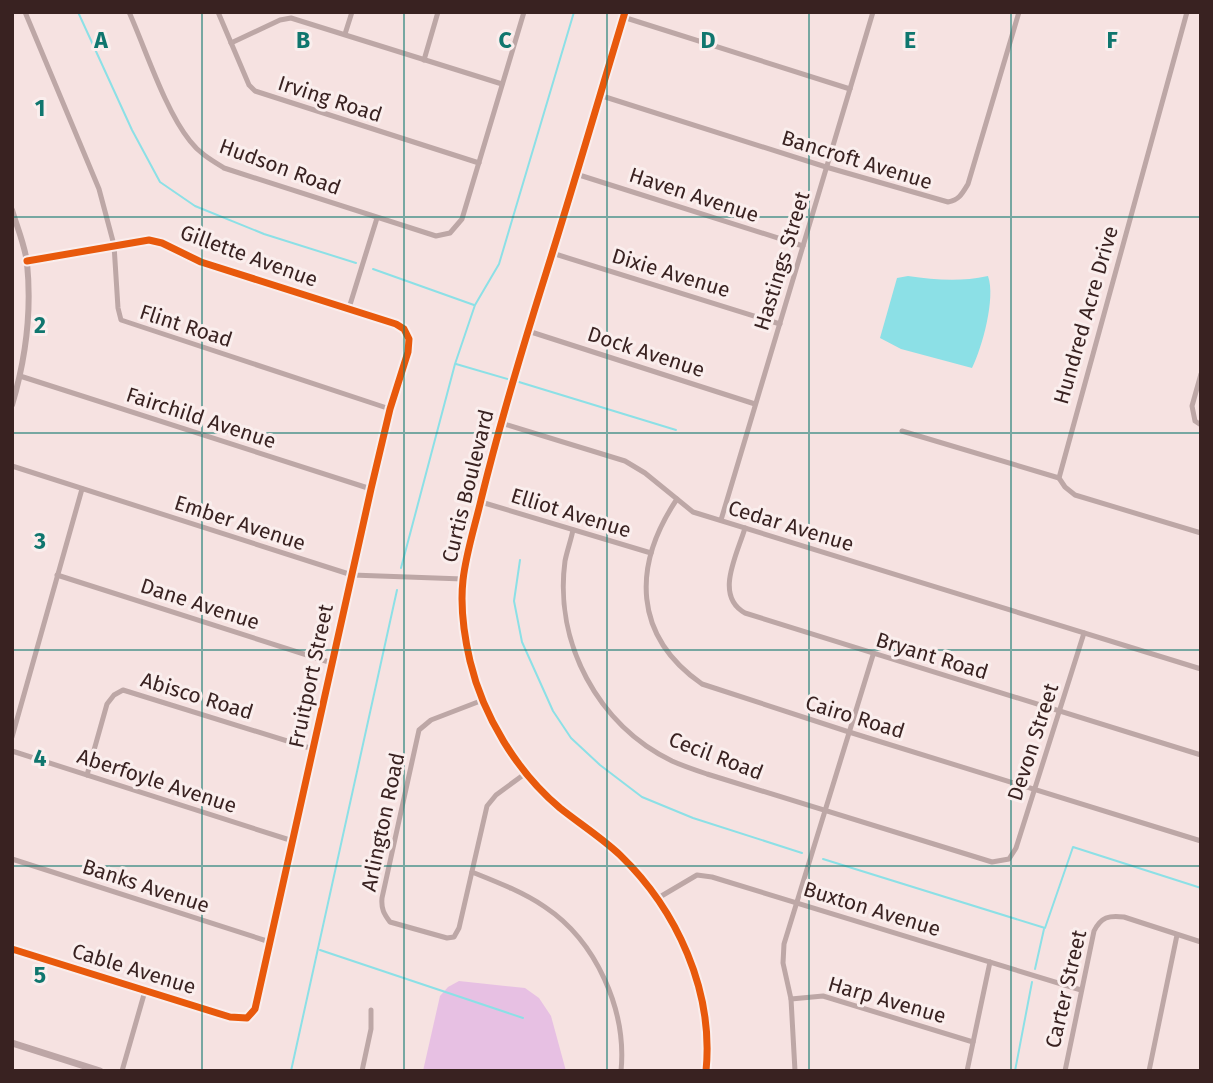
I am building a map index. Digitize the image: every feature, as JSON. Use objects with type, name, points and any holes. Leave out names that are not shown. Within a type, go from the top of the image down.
[{"type":"main road","points":[[12,1043],[100,1071]]},
{"type":"street","name":"Flint Road","points":[[25,12],[99,189],[114,245],[121,320],[390,409]]},
{"type":"street","name":"Hudson Road","points":[[130,12],[177,124],[191,143],[206,157],[224,168],[436,236],[450,233],[459,224],[479,163]]},
{"type":"street","name":"Irving Road","points":[[218,12],[249,86],[255,91],[479,163]]},
{"type":"street","points":[[345,34],[352,12]]},
{"type":"street","points":[[424,60],[439,12]]},
{"type":"street","points":[[479,163],[524,12]]},
{"type":"street","name":"Hastings Street","points":[[721,520],[873,12]]},
{"type":"street","name":"Bancroft Avenue","points":[[599,95],[939,201],[956,201],[968,184],[1019,12]]},
{"type":"street","name":"Hundred Acre Drive","points":[[1059,478],[1187,12]]},
{"type":"street","points":[[624,14],[850,89]]},
{"type":"street","name":"Curtis Boulevard","points":[[624,14],[501,423],[463,579],[462,612],[482,700],[526,773],[557,806],[619,854],[658,898],[683,944],[697,982],[705,1017],[706,1071]]},
{"type":"street","points":[[231,43],[280,20],[291,18],[502,84]]},
{"type":"street","name":"Haven Avenue","points":[[576,174],[803,246]]},
{"type":"street","points":[[12,210],[27,261],[29,304],[27,342],[12,405]]},
{"type":"street","points":[[349,308],[377,218]]},
{"type":"street","name":"Gillette Avenue","points":[[27,261],[149,240],[162,243],[201,262],[396,324],[404,329],[409,339]]},
{"type":"street","name":"Dixie Avenue","points":[[552,253],[779,324]]},
{"type":"street","name":"Dock Avenue","points":[[528,331],[755,404]]},
{"type":"street","name":"Fruitport Street","points":[[247,1018],[255,1009],[390,409],[408,352],[409,339]]},
{"type":"street","points":[[1198,423],[1192,406],[1201,374]]},
{"type":"street","name":"Fairchild Avenue","points":[[20,376],[372,489]]},
{"type":"street","name":"Cedar Avenue","points":[[501,423],[625,461],[645,473],[693,512],[1201,669]]},
{"type":"street","points":[[902,431],[1059,478],[1075,495],[1201,533]]},
{"type":"street","name":"Ember Avenue","points":[[12,466],[352,575],[463,579]]},
{"type":"street","points":[[12,737],[82,489]]},
{"type":"street","name":"Cairo Road","points":[[677,499],[662,523],[651,553],[647,604],[659,640],[683,671],[702,684],[1201,841]]},
{"type":"street","name":"Elliot Avenue","points":[[481,502],[651,553]]},
{"type":"street","name":"Bryant Road","points":[[745,528],[729,580],[728,593],[736,608],[873,655],[1201,755]]},
{"type":"street","name":"Cecil Road","points":[[573,530],[565,562],[565,599],[569,632],[592,689],[610,714],[636,738],[671,760],[706,774],[992,862],[1009,859]]},
{"type":"street","name":"Dane Avenue","points":[[57,575],[332,663]]},
{"type":"street","name":"Devon Street","points":[[1009,859],[1016,848],[1084,633]]},
{"type":"street","points":[[795,1071],[791,999],[783,964],[784,944],[873,655]]},
{"type":"street","name":"Abisco Road","points":[[86,775],[107,704],[122,690],[313,749]]},
{"type":"street","name":"Arlington Road","points":[[472,872],[459,928],[454,937],[447,938],[390,922],[384,915],[382,898],[419,730],[431,720],[482,700]]},
{"type":"street","name":"Aberfoyle Avenue","points":[[12,751],[293,841]]},
{"type":"street","points":[[526,773],[496,795],[487,806],[472,872],[548,908],[578,936],[597,962],[614,1008],[620,1036],[621,1071]]},
{"type":"street","name":"Banks Avenue","points":[[12,859],[270,942]]},
{"type":"street","name":"Buxton Avenue","points":[[658,898],[697,875],[712,877],[1081,990]]},
{"type":"street","name":"Carter Street","points":[[1065,1071],[1094,931],[1104,917],[1124,917],[1177,935]]},
{"type":"street","points":[[1149,1071],[1177,935],[1201,942]]},
{"type":"street","name":"Cable Avenue","points":[[12,949],[230,1017],[247,1018]]},
{"type":"street","points":[[967,1071],[990,962]]},
{"type":"street","points":[[122,1071],[145,991]]},
{"type":"street","name":"Harp Avenue","points":[[791,999],[823,996],[973,1042]]},
{"type":"street","points":[[362,1071],[372,1010]]},
{"type":"shaded area","points":[[459,981],[525,988],[539,998],[551,1016],[566,1071],[423,1071],[440,996],[448,987]]},
{"type":"water","points":[[908,276],[948,280],[988,276],[989,310],[984,336],[972,368],[901,349],[880,338],[897,278]]},
{"type":"waterway","points":[[78,12],[132,130],[160,182],[195,206],[264,234],[356,263]]},
{"type":"waterway","points":[[401,568],[455,364],[475,305],[499,264],[574,12]]},
{"type":"waterway","points":[[373,269],[474,305]]},
{"type":"waterway","points":[[456,364],[511,380]]},
{"type":"waterway","points":[[519,382],[676,430]]},
{"type":"waterway","points":[[520,560],[514,601],[522,642],[553,711],[571,738],[600,765],[642,797],[693,818],[802,853]]},
{"type":"waterway","points":[[291,1071],[397,590]]},
{"type":"waterway","points":[[823,859],[1045,928],[1073,847],[1201,888]]},
{"type":"waterway","points":[[1035,969],[1044,929]]},
{"type":"waterway","points":[[320,950],[523,1018]]},
{"type":"waterway","points":[[1015,1071],[1032,982]]},
{"type":"cycle path","points":[[625,12],[496,442],[466,560],[462,611],[476,682],[493,722],[516,760],[544,794],[620,855],[659,901],[674,926],[697,982],[704,1011],[706,1071]]},
{"type":"cycle path","points":[[12,949],[230,1017],[247,1018],[255,1009],[371,489],[390,409],[408,352],[409,339],[404,329],[396,324],[201,262],[162,243],[149,240],[27,261]]}]
